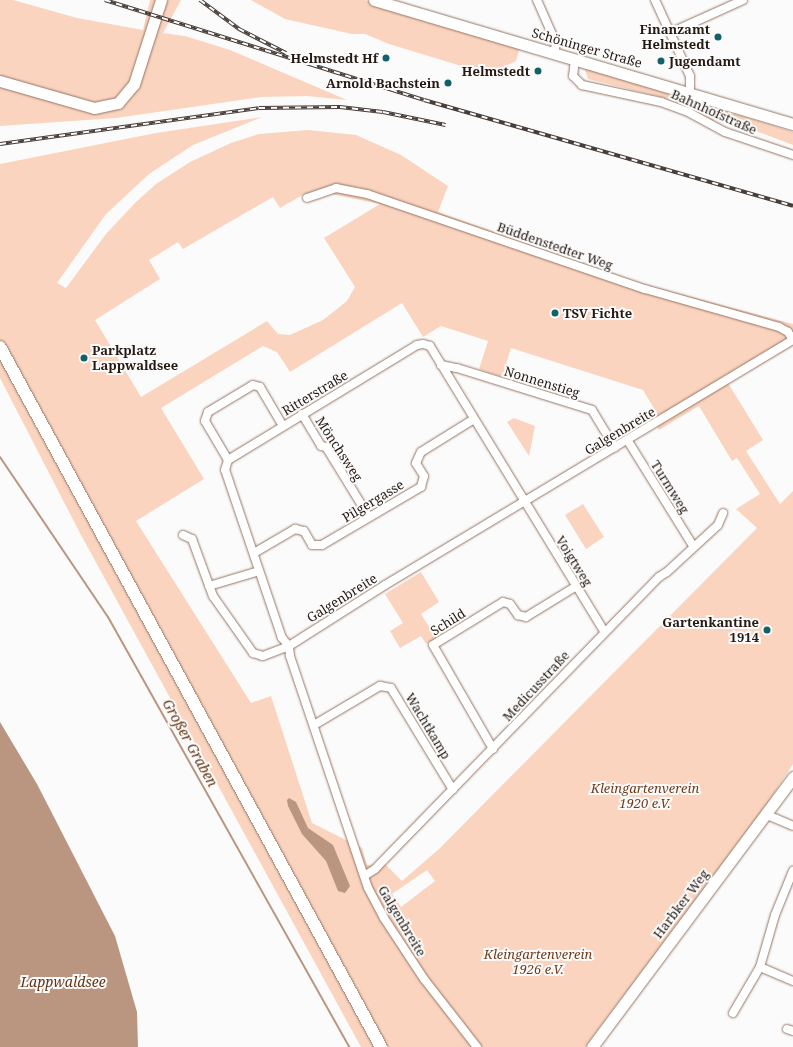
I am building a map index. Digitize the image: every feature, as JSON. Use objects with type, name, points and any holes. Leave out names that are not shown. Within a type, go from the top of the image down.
[{"type":"main road","points":[[0,81],[72,103],[94,108],[110,107],[124,99],[134,84],[160,0]]},
{"type":"main road","name":"Schöninger Straße","points":[[374,0],[402,4],[554,54],[793,124]]},
{"type":"main road","points":[[0,347],[381,1047]]},
{"type":"main road","name":"Harbker Weg","points":[[592,1047],[793,777]]},
{"type":"street","points":[[537,0],[556,43],[554,54]]},
{"type":"street","points":[[656,0],[690,76],[690,93]]},
{"type":"street","points":[[670,33],[743,0]]},
{"type":"street","name":"Bahnhofstraße","points":[[576,60],[573,76],[582,85],[661,102],[688,112],[725,132],[793,155]]},
{"type":"street","name":"Büddenstedter Weg","points":[[307,198],[336,188],[367,194],[645,289],[779,327],[788,332],[793,340]]},
{"type":"street","name":"Galgenbreite","points":[[477,1047],[440,1001],[409,957],[374,900],[364,876],[290,656],[289,646],[383,586],[793,340]]},
{"type":"street","name":"Ritterstraße","points":[[228,460],[417,345],[430,346],[524,502]]},
{"type":"street","name":"Nonnenstieg","points":[[441,365],[457,368],[592,410],[615,448]]},
{"type":"street","points":[[183,535],[192,539],[213,596],[256,656],[263,656],[289,646],[282,638],[225,470],[228,460],[205,421],[208,412],[253,385],[260,387],[283,426]]},
{"type":"street","name":"Mönchsweg","points":[[302,414],[321,446],[326,447],[368,517]]},
{"type":"street","name":"Pilgergasse","points":[[254,553],[295,529],[304,531],[312,544],[322,545],[420,487],[424,476],[416,463],[421,452],[474,419]]},
{"type":"street","name":"Turmweg","points":[[628,440],[693,546]]},
{"type":"street","name":"Voigtweg","points":[[524,502],[604,631]]},
{"type":"street","name":"Medicusstraße","points":[[364,876],[375,869],[453,790],[604,631],[693,546],[718,525],[724,513]]},
{"type":"street","points":[[209,586],[259,571]]},
{"type":"street","name":"Schild","points":[[493,749],[433,645],[502,602],[510,604],[518,615],[526,617],[575,586]]},
{"type":"street","name":"Wachtkamp","points":[[314,725],[380,686],[391,688],[453,790]]},
{"type":"street","points":[[766,814],[793,826]]},
{"type":"street","points":[[733,1013],[760,967],[775,915],[793,871]]},
{"type":"street","points":[[760,967],[793,981]]},
{"type":"green space","points":[[0,0],[13,0],[77,18],[143,30],[150,0],[181,0],[163,33],[185,36],[230,50],[347,100],[307,96],[261,97],[116,118],[0,126]]},
{"type":"green space","points":[[251,0],[365,0],[520,47],[516,61],[493,72],[481,72],[389,44],[365,34],[352,34],[285,19]]},
{"type":"green space","points":[[584,67],[793,132],[793,145],[716,116],[713,121],[665,98],[588,79]]},
{"type":"green space","points":[[262,117],[193,145],[149,174],[106,214],[57,283],[66,288],[106,234],[136,202],[156,184],[190,162],[231,143],[259,134],[308,130],[356,135],[401,155],[448,186],[438,212],[639,283],[793,324],[793,335],[790,335],[785,350],[728,383],[763,440],[746,451],[780,504],[793,491],[793,764],[765,807],[585,1047],[361,1047],[81,535],[0,378],[0,164],[156,133]],"holes":[[[306,193],[311,200],[331,194],[380,204],[324,238],[355,287],[347,301],[323,320],[290,335],[278,334],[267,321],[141,397],[95,320],[160,279],[149,260],[178,242],[183,249],[273,197],[280,208]],[[402,303],[423,337],[441,326],[488,341],[479,369],[502,377],[511,348],[643,390],[658,415],[652,418],[659,430],[699,406],[732,461],[737,458],[760,494],[736,509],[757,528],[439,849],[402,881],[385,864],[367,865],[362,848],[312,823],[271,696],[251,703],[136,521],[204,479],[161,408],[263,346],[277,352],[290,372]],[[427,870],[435,881],[401,907],[392,894]]]},
{"type":"green space","points":[[514,418],[535,426],[529,456],[507,422]]},
{"type":"green space","points":[[583,504],[604,537],[586,549],[565,515]]},
{"type":"green space","points":[[421,572],[439,602],[421,614],[436,638],[426,644],[421,636],[400,648],[390,631],[403,623],[385,594]]},
{"type":"water","name":"Lappwaldsee","points":[[0,722],[37,784],[115,936],[137,1012],[138,1047],[0,1047]]},
{"type":"water","points":[[289,798],[296,802],[308,828],[333,845],[350,886],[345,893],[338,891],[326,861],[302,834],[288,806],[287,800]]},
{"type":"waterway","name":"Großer Graben","points":[[0,457],[108,617],[349,1047]]},
{"type":"railway","points":[[105,0],[424,100],[793,206]]},
{"type":"railway","points":[[200,0],[239,29],[286,53]]},
{"type":"railway","points":[[0,144],[259,108],[340,107],[383,112],[446,125]]},
{"type":"place","name":"Finanzamt Helmstedt","points":[[718,37]]},
{"type":"place","name":"Helmstedt Hf","points":[[386,58]]},
{"type":"place","name":"Jugendamt","points":[[661,61]]},
{"type":"place","name":"Helmstedt","points":[[538,71]]},
{"type":"place","name":"Arnold Bachstein","points":[[448,83]]},
{"type":"place","name":"TSV Fichte","points":[[555,313]]},
{"type":"place","name":"Parkplatz Lappwaldsee","points":[[84,358]]},
{"type":"place","name":"Gartenkantine 1914","points":[[767,630]]},
{"type":"park label","name":"Kleingartenverein 1920 e.V.","points":[[645,796]]},
{"type":"park label","name":"Kleingartenverein 1926 e.V.","points":[[538,962]]}]
